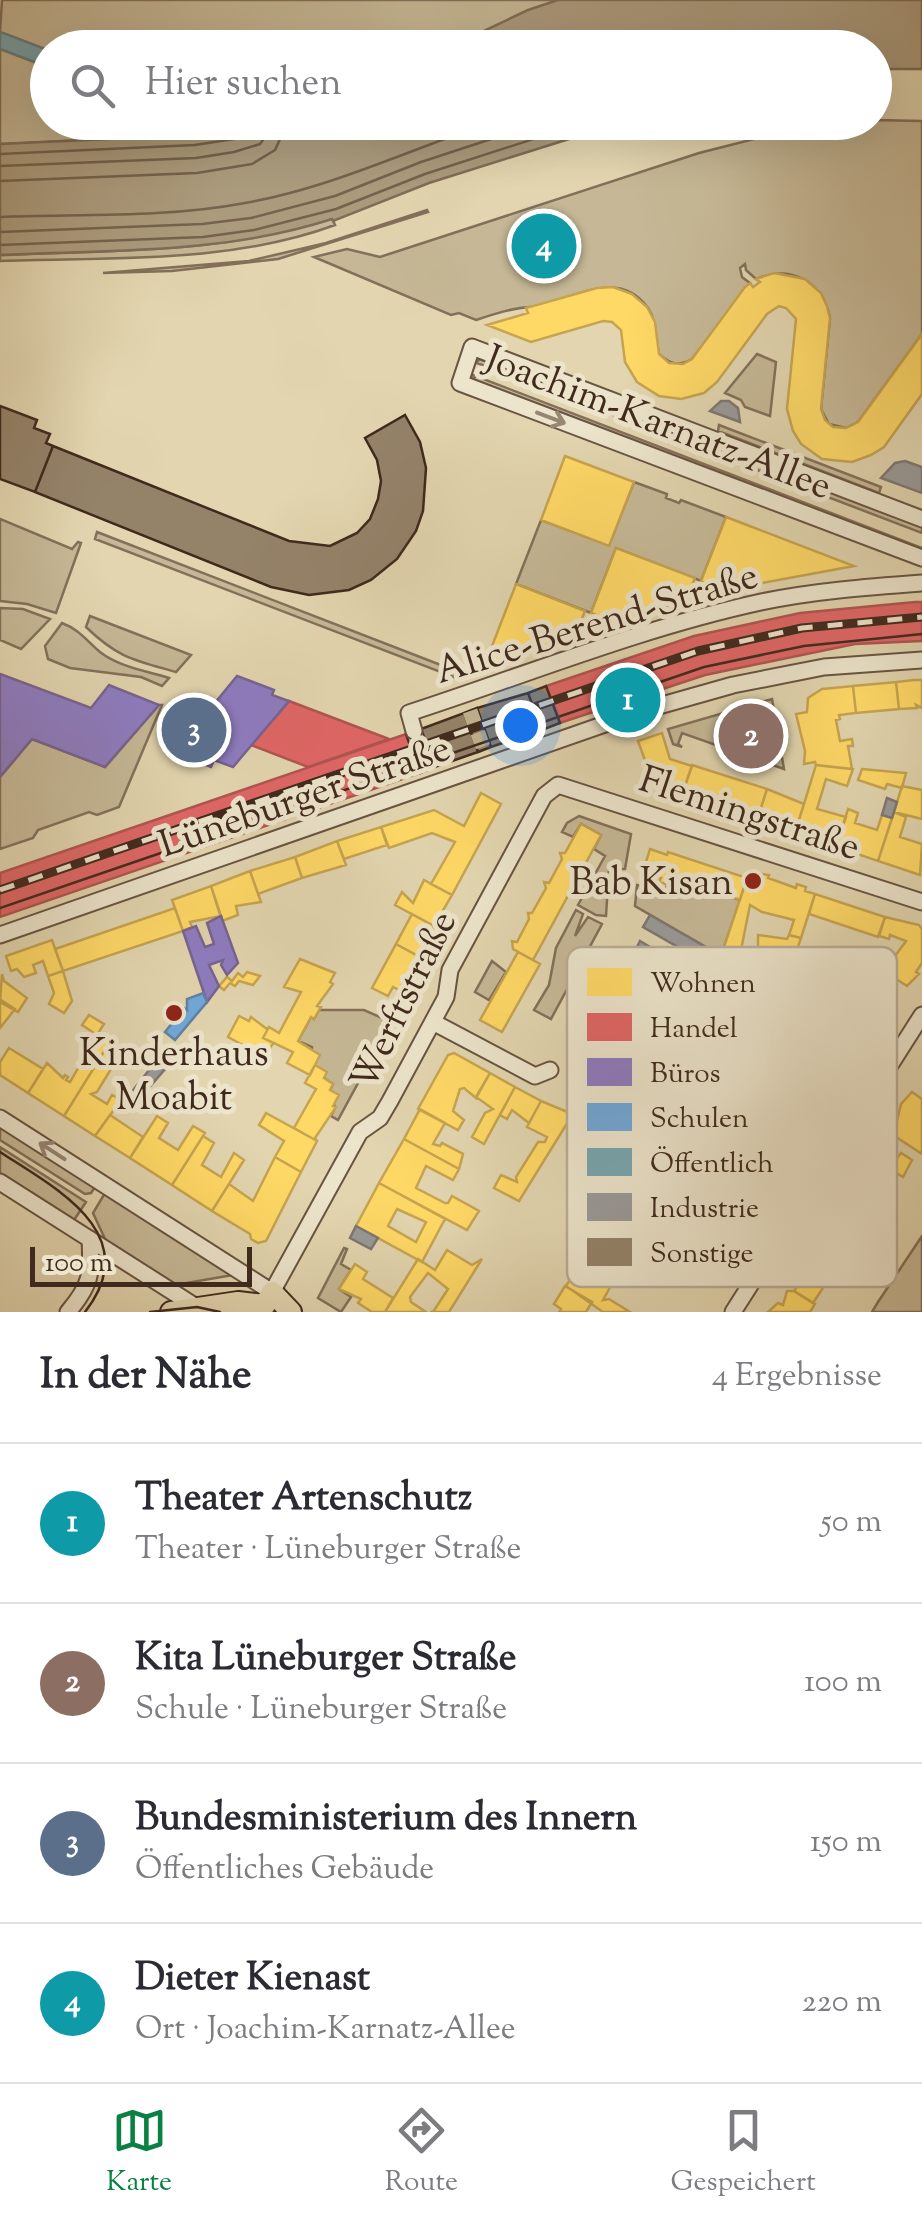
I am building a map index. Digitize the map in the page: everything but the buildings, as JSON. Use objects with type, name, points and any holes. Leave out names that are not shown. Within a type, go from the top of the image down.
[{"type":"main road","points":[[171,1312],[269,1299],[291,1312]]},
{"type":"street","name":"Joachim-Karnatz-Allee","points":[[922,519],[472,347],[460,383],[922,558]]},
{"type":"street","name":"Alice-Berend-Straße","points":[[414,731],[409,714],[698,617],[797,595],[922,583]]},
{"type":"street","name":"Lüneburger Straße","points":[[0,935],[487,757],[732,685],[824,667],[922,660]]},
{"type":"street","points":[[464,694],[470,711]]},
{"type":"street","name":"Flemingstraße","points":[[558,785],[922,902]]},
{"type":"street","name":"Werftstraße","points":[[269,1299],[356,1138],[380,1118],[446,997],[450,970],[544,796],[558,785]]},
{"type":"street","points":[[897,1054],[922,1015]]},
{"type":"street","points":[[433,1022],[535,1076],[550,1070]]},
{"type":"street","points":[[0,1118],[269,1299]]},
{"type":"street","points":[[0,1182],[200,1310]]},
{"type":"street","points":[[68,1312],[81,1298],[90,1278],[90,1239]]},
{"type":"street","points":[[733,1312],[749,1287]]},
{"type":"shaded area","points":[[2,0],[558,0],[490,30],[30,30],[30,43],[0,32]]},
{"type":"shaded area","points":[[0,49],[30,60],[30,140],[87,140],[0,144]]},
{"type":"shaded area","points":[[892,120],[922,121],[922,334],[858,422],[846,428],[829,424],[821,409],[830,318],[820,294],[793,275],[756,279],[745,264],[740,268],[742,277],[750,283],[692,359],[678,364],[659,354],[648,308],[622,289],[592,290],[476,320],[459,313],[451,315],[314,257],[347,249],[380,257],[699,153],[750,140],[892,140]]},
{"type":"shaded area","points":[[427,210],[278,259],[172,271],[103,273],[249,261],[326,243]]},
{"type":"shaded area","points":[[332,218],[335,225],[254,247],[170,256],[0,261],[0,255],[209,244],[291,230]]},
{"type":"shaded area","points":[[757,354],[776,362],[770,416],[745,407],[741,400],[725,393]]},
{"type":"shaded area","points":[[479,359],[922,526],[922,533],[477,363]]},
{"type":"shaded area","points":[[473,375],[922,548],[922,555],[475,383]]},
{"type":"shaded area","points":[[719,425],[881,487],[879,493],[718,431]]},
{"type":"shaded area","points":[[634,482],[667,494],[666,498],[679,503],[681,500],[726,517],[701,581],[616,548],[591,613],[516,584],[541,520],[609,545]]},
{"type":"shaded area","points":[[0,519],[72,549],[81,543],[56,613],[0,601]]},
{"type":"shaded area","points":[[97,532],[464,674],[456,678],[95,539]]},
{"type":"shaded area","points":[[0,608],[23,609],[50,619],[21,649],[0,640]]},
{"type":"shaded area","points":[[90,616],[191,655],[176,672],[138,661],[117,652],[86,627]]},
{"type":"shaded area","points":[[62,623],[116,661],[169,678],[162,686],[141,677],[70,668],[48,659],[45,646]]},
{"type":"shaded area","points":[[772,699],[784,769],[682,733],[678,744],[682,747],[673,744],[668,729]]},
{"type":"shaded area","points":[[159,705],[119,807],[97,815],[89,812],[38,830],[33,838],[0,849],[0,777],[32,739],[105,767]]},
{"type":"shaded area","points":[[579,816],[631,834],[625,869],[609,869],[606,916],[578,905],[605,856],[594,849],[601,835],[581,824],[573,837],[562,832],[567,823]]},
{"type":"shaded area","points":[[672,875],[740,900],[724,947],[706,947],[635,906],[637,885],[665,890]]},
{"type":"shaded area","points":[[576,910],[583,914],[575,936],[588,917],[602,924],[590,947],[567,947],[567,989],[551,1019],[534,1010],[549,985],[556,948]]},
{"type":"shaded area","points":[[492,961],[506,972],[489,1000],[475,992]]},
{"type":"shaded area","points":[[319,1010],[364,1010],[391,1022],[338,1120],[331,1116],[335,1108],[330,1090],[333,1084],[317,1068],[312,1047],[298,1041]]},
{"type":"shaded area","points":[[0,1127],[95,1187],[91,1193],[85,1194],[0,1140]]},
{"type":"shaded area","points":[[0,1147],[86,1202],[74,1220],[0,1173]]},
{"type":"shaded area","points":[[105,1193],[233,1275],[175,1285],[106,1241],[93,1213]]},
{"type":"shaded area","points":[[922,1236],[922,1312],[872,1312],[888,1287],[897,1287],[897,1274]]},
{"type":"shaded area","points":[[344,1248],[347,1249],[341,1264],[351,1270],[339,1289],[351,1297],[341,1312],[318,1298]]},
{"type":"water","points":[[558,0],[922,0],[922,69],[892,69],[892,30],[486,30]]},
{"type":"water","points":[[87,140],[566,140],[429,183],[333,221],[250,239],[168,248],[0,255],[0,144]]},
{"type":"tunnel","points":[[470,711],[484,750]]},
{"type":"tunnel","points":[[414,731],[427,770]]},
{"type":"tram line","points":[[0,908],[704,667],[804,646],[922,634]]},
{"type":"tram line","points":[[0,1152],[67,1198],[86,1216],[99,1237],[105,1259],[101,1284],[85,1312]]},
{"type":"tram line","points":[[150,1312],[197,1307],[220,1312]]},
{"type":"railway","points":[[0,890],[698,651],[802,628],[922,617]]},
{"type":"place","name":"Dieter Kienast","points":[[544,246]]},
{"type":"place","name":"Theater Artenschutz","points":[[628,700]]},
{"type":"place","name":"Bundesministerium des Innern","points":[[194,730]]},
{"type":"place","name":"Kita Lüneburger Straße","points":[[751,736]]},
{"type":"place","name":"Bab Kisan","points":[[753,881]]},
{"type":"place","name":"Kinderhaus Moabit","points":[[174,1013]]}]
